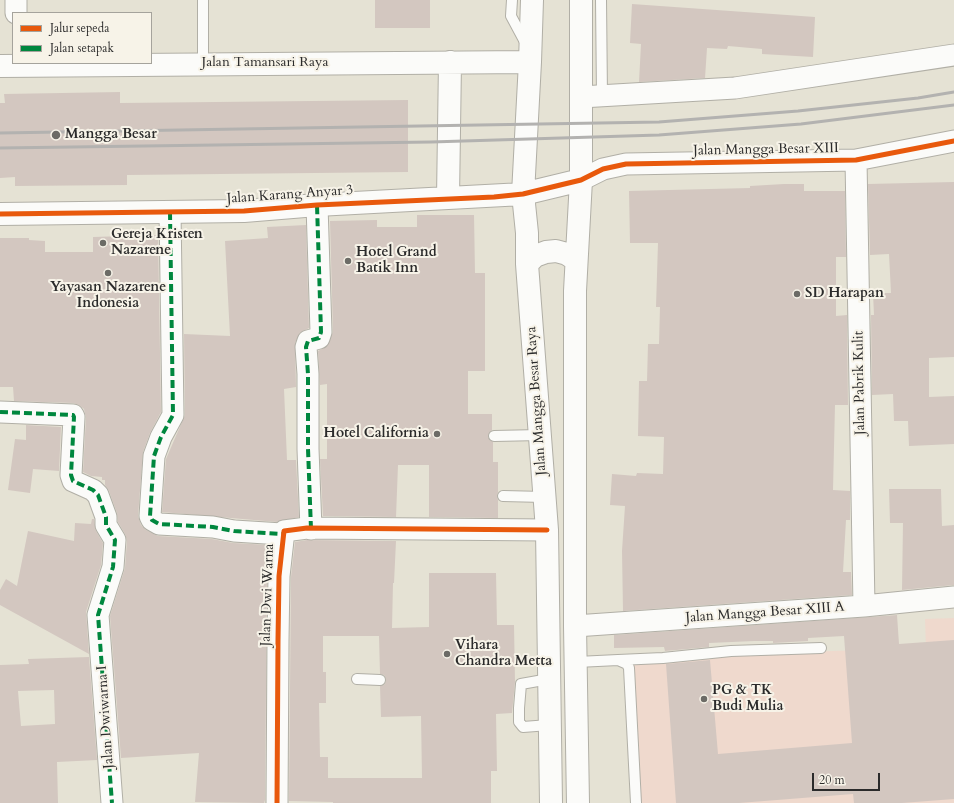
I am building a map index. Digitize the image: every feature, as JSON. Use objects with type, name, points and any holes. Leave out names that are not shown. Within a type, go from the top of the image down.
[{"type":"main road","name":"Jalan Mangga Besar Raya","points":[[532,0],[523,194],[528,233],[527,264],[547,530],[551,803]]},
{"type":"main road","points":[[578,803],[577,662],[575,626],[575,291],[581,180],[592,97],[581,0]]},
{"type":"main road","name":"Jalan Tamansari Raya","points":[[152,64],[450,62],[530,58]]},
{"type":"main road","points":[[448,198],[450,62]]},
{"type":"main road","name":"Jalan Tamansari Raya","points":[[10,65],[106,64]]},
{"type":"main road","name":"Jalan Karang Anyar 3","points":[[0,214],[244,212],[317,205],[523,194],[581,180]]},
{"type":"main road","points":[[527,264],[535,256],[551,251],[567,254],[576,260]]},
{"type":"street","points":[[16,0],[16,12]]},
{"type":"street","points":[[592,97],[735,88],[954,54]]},
{"type":"street","name":"Jalan Mangga Besar XIII","points":[[581,180],[603,169],[626,164],[856,160],[954,142]]},
{"type":"street","name":"Jalan Pabrik Kulit","points":[[856,160],[864,606]]},
{"type":"street","points":[[311,529],[308,449],[308,374],[306,347],[308,341],[319,338],[322,332],[317,205]]},
{"type":"street","points":[[170,212],[173,415],[161,437],[154,456],[150,516],[152,520],[159,524],[213,527],[234,531],[282,534]]},
{"type":"street","name":"Jalan Dwiwarna I","points":[[0,412],[68,413],[74,417],[71,475],[73,481],[94,490],[98,495],[106,517],[106,525],[115,540],[113,567],[99,609],[112,803]]},
{"type":"street","name":"Jalan Dwi Warna","points":[[277,803],[278,640],[282,534],[288,529],[547,530]]},
{"type":"street","name":"Jalan Mangga Besar XIII A","points":[[575,626],[864,606],[954,597]]},
{"type":"lane","points":[[203,0],[203,63]]},
{"type":"lane","points":[[512,0],[511,16],[530,58]]},
{"type":"lane","points":[[592,97],[601,0]]},
{"type":"lane","points":[[494,436],[540,435]]},
{"type":"lane","points":[[503,496],[544,497]]},
{"type":"lane","points":[[577,662],[663,658],[731,651],[821,648]]},
{"type":"lane","points":[[618,660],[627,664],[629,668],[636,803]]},
{"type":"lane","points":[[357,679],[380,680]]},
{"type":"lane","points":[[548,679],[518,684],[519,722],[523,727],[549,725]]},
{"type":"shaded area","points":[[954,618],[954,803],[633,803],[626,665],[741,654],[926,648],[925,619]]},
{"type":"building","points":[[375,0],[430,0],[430,28],[375,28]]},
{"type":"building","points":[[632,4],[815,17],[813,57],[762,54],[762,49],[728,46],[727,49],[707,48],[705,78],[639,82],[641,44],[630,43]]},
{"type":"building","points":[[120,92],[120,103],[408,100],[408,172],[127,175],[127,185],[15,186],[15,177],[0,178],[0,103],[5,103],[4,94]]},
{"type":"building","points":[[954,182],[954,357],[929,358],[929,397],[954,396],[954,444],[909,446],[908,421],[894,421],[893,394],[872,395],[871,315],[874,315],[873,293],[891,293],[889,254],[870,255],[868,184]]},
{"type":"building","points":[[804,184],[804,191],[845,191],[846,257],[836,257],[836,316],[847,315],[848,405],[835,405],[833,490],[850,491],[850,520],[846,520],[843,572],[851,572],[852,595],[623,611],[622,551],[625,506],[610,505],[612,474],[636,476],[637,473],[663,474],[664,437],[638,436],[639,381],[647,381],[648,344],[659,344],[660,307],[656,307],[658,243],[630,243],[629,191],[750,188],[750,186]]},
{"type":"building","points":[[417,215],[474,215],[475,273],[485,273],[485,371],[468,371],[468,414],[492,414],[492,430],[488,437],[493,442],[493,462],[498,462],[498,518],[429,517],[429,465],[398,465],[396,517],[323,516],[320,459],[327,459],[327,384],[320,385],[318,351],[327,346],[333,332],[330,221],[377,220],[377,227],[417,227]]},
{"type":"building","points":[[306,225],[309,328],[300,333],[295,343],[296,387],[284,389],[287,460],[296,460],[299,517],[277,522],[162,512],[166,459],[185,415],[184,334],[230,336],[225,241],[268,238],[267,227]]},
{"type":"building","points":[[158,235],[161,412],[150,433],[143,452],[138,516],[141,525],[146,530],[158,536],[212,539],[233,543],[270,545],[267,576],[264,803],[195,802],[199,753],[121,758],[110,616],[125,568],[127,541],[125,534],[118,522],[117,513],[109,491],[105,485],[105,480],[102,480],[102,477],[91,476],[83,472],[86,418],[84,409],[73,403],[14,401],[13,387],[0,387],[0,238],[29,238],[29,240],[45,241],[45,252],[93,252],[93,237]]},
{"type":"building","points":[[26,425],[61,427],[59,471],[33,469],[30,493],[8,490],[15,439],[26,440]]},
{"type":"building","points":[[889,489],[941,489],[942,526],[954,525],[954,585],[902,590],[903,523],[890,523]]},
{"type":"building","points":[[92,519],[94,519],[96,531],[103,543],[101,565],[86,612],[89,654],[0,605],[0,590],[6,579],[17,586],[28,531],[74,541],[75,523],[91,524]]},
{"type":"building","points":[[307,540],[396,541],[392,628],[429,627],[429,573],[496,573],[497,625],[514,625],[515,682],[512,713],[496,714],[497,771],[491,771],[491,803],[333,803],[289,801],[291,577],[295,542]],"holes":[[[323,636],[379,636],[380,674],[384,675],[386,680],[385,684],[380,686],[381,717],[421,716],[422,778],[328,778],[328,757],[320,757],[319,703],[326,703],[326,672],[323,672]]]},
{"type":"building","points":[[897,615],[899,644],[954,640],[954,799],[902,803],[854,803],[853,794],[739,803],[676,803],[666,664],[710,660],[718,754],[852,743],[844,636],[808,638],[808,641],[773,643],[773,641],[754,641],[709,643],[709,647],[665,651],[664,647],[614,648],[614,635]]},
{"type":"building","points":[[89,657],[97,760],[57,762],[58,803],[0,803],[0,665],[29,664],[28,659]],"holes":[[[54,690],[55,724],[21,726],[18,691]]]},
{"type":"railway","points":[[0,133],[659,122],[798,111],[918,98],[954,92]]},
{"type":"railway","points":[[0,148],[431,142],[659,135],[801,124],[954,105]]},
{"type":"marked path","points":[[311,529],[308,449],[308,374],[306,347],[308,341],[319,338],[321,332],[317,205]]},
{"type":"marked path","points":[[170,212],[173,415],[161,437],[154,456],[150,516],[152,520],[159,524],[213,527],[234,531],[282,534]]},
{"type":"marked path","points":[[0,412],[73,415],[71,475],[73,481],[93,490],[98,495],[106,517],[106,525],[115,540],[113,567],[98,615],[112,803]]},
{"type":"cycle path","points":[[0,214],[244,211],[317,205],[494,197],[523,194],[581,180],[603,169],[626,164],[856,160],[954,141]]},
{"type":"cycle path","points":[[277,803],[279,576],[284,531],[307,528],[547,530]]},
{"type":"place","name":"Mangga Besar","points":[[56,135]]},
{"type":"place","name":"Gereja Kristen Nazarene","points":[[103,243]]},
{"type":"place","name":"Hotel Grand Batik Inn","points":[[348,261]]},
{"type":"place","name":"Yayasan Nazarene Indonesia","points":[[108,273]]},
{"type":"place","name":"SD Harapan","points":[[797,294]]},
{"type":"place","name":"Hotel California","points":[[437,434]]},
{"type":"place","name":"Vihara Chandra Metta","points":[[447,654]]},
{"type":"place","name":"PG & TK Budi Mulia","points":[[704,699]]}]
